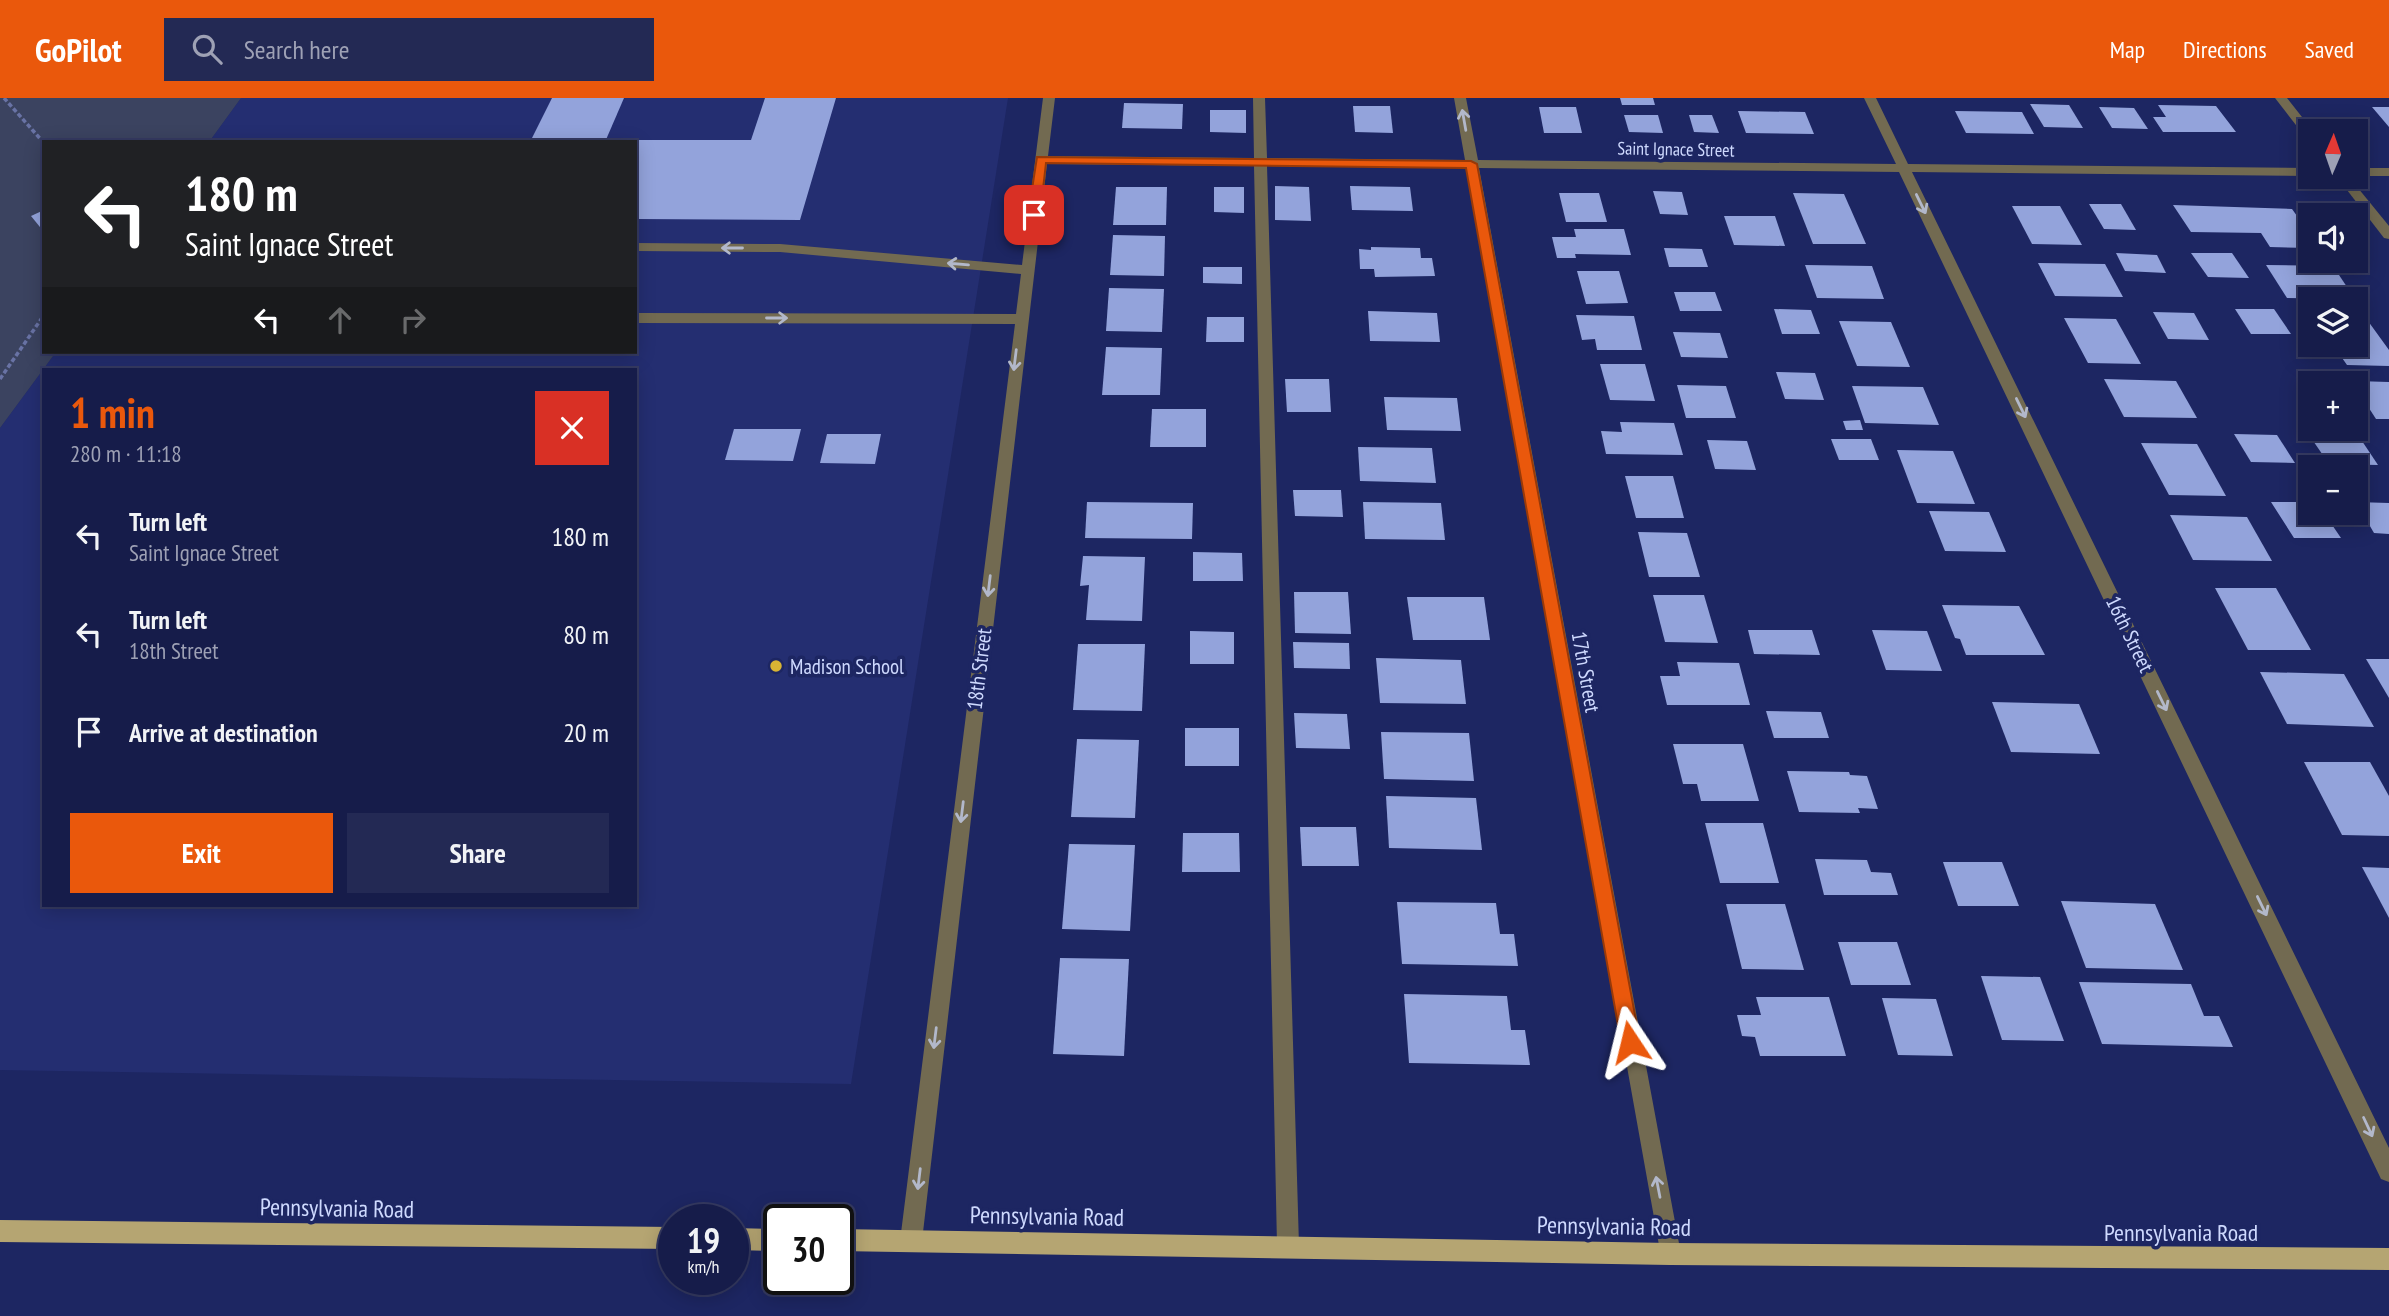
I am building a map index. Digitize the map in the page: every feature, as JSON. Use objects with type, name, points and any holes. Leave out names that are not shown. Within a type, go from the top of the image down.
[{"type":"main road","name":"Pennsylvania Road","points":[[0,1231],[658,1238]]},
{"type":"main road","name":"Pennsylvania Road","points":[[854,1240],[1288,1245],[1671,1254],[2389,1259]]},
{"type":"street","name":"18th Street","points":[[911,1241],[1020,319],[1049,98]]},
{"type":"street","points":[[1259,98],[1288,1245]]},
{"type":"street","name":"17th Street","points":[[1460,98],[1671,1254]]},
{"type":"street","name":"16th Street","points":[[1870,98],[2389,1171]]},
{"type":"street","points":[[2281,98],[2298,120]]},
{"type":"street","name":"Saint Ignace Street","points":[[1041,160],[2298,172]]},
{"type":"street","points":[[2368,172],[2389,172]]},
{"type":"street","points":[[2353,189],[2389,235]]},
{"type":"street","points":[[637,247],[780,248],[1026,270]]},
{"type":"street","points":[[637,318],[1020,319]]},
{"type":"path","points":[[4,98],[42,141]]},
{"type":"path","points":[[0,379],[42,318]]},
{"type":"shaded area","points":[[0,98],[241,98],[210,140],[42,140],[42,354],[55,354],[0,428]]},
{"type":"shaded area","name":"Madison School","points":[[241,98],[1008,98],[851,1084],[0,1070],[0,428],[42,371],[42,907],[637,907],[637,368],[44,368],[55,354],[637,354],[637,140],[210,140]]},
{"type":"building","points":[[552,98],[624,98],[606,140],[531,140]]},
{"type":"building","points":[[765,98],[836,98],[800,220],[637,219],[637,140],[751,140]]},
{"type":"building","points":[[1620,98],[1653,98],[1655,105],[1622,105]]},
{"type":"building","points":[[1124,103],[1183,104],[1182,129],[1122,128]]},
{"type":"building","points":[[2030,104],[2069,105],[2083,128],[2044,127]]},
{"type":"building","points":[[2158,105],[2216,106],[2236,132],[2163,132],[2153,117],[2166,117]]},
{"type":"building","points":[[1353,106],[1390,106],[1393,133],[1355,132]]},
{"type":"building","points":[[1539,107],[1576,107],[1582,133],[1544,133]]},
{"type":"building","points":[[2099,107],[2134,108],[2148,129],[2112,128]]},
{"type":"building","points":[[2372,107],[2389,107],[2389,127]]},
{"type":"building","points":[[1210,110],[1246,110],[1246,133],[1210,132]]},
{"type":"building","points":[[1738,111],[1805,112],[1814,134],[1746,133]]},
{"type":"building","points":[[1955,111],[2022,112],[2034,134],[1966,133]]},
{"type":"building","points":[[1624,115],[1658,115],[1663,133],[1629,132]]},
{"type":"building","points":[[1689,115],[1712,115],[1719,133],[1694,132]]},
{"type":"building","points":[[1275,186],[1309,187],[1311,221],[1275,220]]},
{"type":"building","points":[[1350,186],[1410,187],[1413,211],[1352,210]]},
{"type":"building","points":[[1116,187],[1167,187],[1166,225],[1113,225]]},
{"type":"building","points":[[1214,187],[1244,187],[1244,213],[1214,212]]},
{"type":"building","points":[[1653,191],[1682,192],[1688,215],[1660,214]]},
{"type":"building","points":[[1559,193],[1599,193],[1607,222],[1566,222]]},
{"type":"building","points":[[1793,193],[1844,194],[1866,244],[1813,244]]},
{"type":"building","points":[[2089,204],[2121,204],[2136,230],[2104,229]]},
{"type":"building","points":[[2173,205],[2292,209],[2298,217],[2298,248],[2270,247],[2261,233],[2191,232]]},
{"type":"building","points":[[2012,206],[2060,206],[2082,245],[2032,244]]},
{"type":"building","points":[[42,211],[42,230],[31,216]]},
{"type":"building","points":[[1724,216],[1775,216],[1785,246],[1734,245]]},
{"type":"building","points":[[1574,229],[1624,229],[1631,255],[1575,254],[1576,258],[1557,258],[1552,237],[1576,237]]},
{"type":"building","points":[[1113,235],[1165,236],[1164,276],[1110,275]]},
{"type":"building","points":[[1371,247],[1420,248],[1421,258],[1432,258],[1435,276],[1375,277],[1374,269],[1360,269],[1359,249],[1371,250]]},
{"type":"building","points":[[1664,248],[1702,249],[1708,267],[1669,267]]},
{"type":"building","points":[[2116,253],[2157,255],[2166,273],[2125,271]]},
{"type":"building","points":[[2191,253],[2232,253],[2249,278],[2208,277]]},
{"type":"building","points":[[2038,263],[2105,264],[2123,297],[2055,296]]},
{"type":"building","points":[[1805,265],[1872,266],[1884,299],[1817,298]]},
{"type":"building","points":[[2266,265],[2298,265],[2298,273],[2338,273],[2347,287],[2298,287],[2298,298],[2287,298]]},
{"type":"building","points":[[1203,267],[1242,267],[1242,284],[1203,283]]},
{"type":"building","points":[[1577,271],[1619,271],[1628,303],[1586,304]]},
{"type":"building","points":[[1109,288],[1164,289],[1162,332],[1106,331]]},
{"type":"building","points":[[1674,292],[1715,292],[1722,311],[1680,311]]},
{"type":"building","points":[[1774,309],[1811,310],[1820,334],[1782,334]]},
{"type":"building","points":[[2235,309],[2274,309],[2291,334],[2251,334]]},
{"type":"building","points":[[1368,311],[1437,313],[1440,342],[1370,341]]},
{"type":"building","points":[[2153,312],[2194,313],[2209,340],[2168,339]]},
{"type":"building","points":[[1576,315],[1634,316],[1642,350],[1597,350],[1595,339],[1582,340]]},
{"type":"building","points":[[1207,317],[1244,317],[1244,342],[1206,342]]},
{"type":"building","points":[[2064,318],[2116,319],[2141,364],[2088,363]]},
{"type":"building","points":[[1839,321],[1891,322],[1910,367],[1857,366]]},
{"type":"building","points":[[2368,321],[2389,350],[2389,366],[2347,365],[2341,357],[2368,357]]},
{"type":"building","points":[[1673,332],[1720,333],[1728,358],[1681,357]]},
{"type":"building","points":[[1106,347],[1162,348],[1160,395],[1102,395]]},
{"type":"building","points":[[1600,364],[1645,364],[1655,401],[1610,400]]},
{"type":"building","points":[[1776,372],[1815,373],[1824,400],[1785,399]]},
{"type":"building","points":[[1285,379],[1329,379],[1331,412],[1287,412]]},
{"type":"building","points":[[2104,379],[2176,381],[2197,418],[2124,417]]},
{"type":"building","points":[[2368,381],[2389,382],[2389,419],[2376,419],[2368,407]]},
{"type":"building","points":[[1677,385],[1726,386],[1736,418],[1686,418]]},
{"type":"building","points":[[1852,386],[1923,387],[1939,425],[1865,423]]},
{"type":"building","points":[[1384,397],[1457,398],[1461,431],[1387,430]]},
{"type":"building","points":[[1152,409],[1206,409],[1206,447],[1150,447]]},
{"type":"building","points":[[1860,420],[1863,430],[1846,430],[1843,421]]},
{"type":"building","points":[[1620,422],[1674,423],[1683,455],[1606,454],[1601,431],[1622,432]]},
{"type":"building","points":[[734,429],[801,429],[793,461],[725,460]]},
{"type":"building","points":[[827,434],[881,434],[875,464],[820,463]]},
{"type":"building","points":[[2234,434],[2277,435],[2295,463],[2251,462]]},
{"type":"building","points":[[1831,439],[1871,439],[1879,460],[1839,460]]},
{"type":"building","points":[[1707,440],[1747,441],[1756,470],[1715,469]]},
{"type":"building","points":[[2313,441],[2362,441],[2378,465],[2368,465],[2368,455],[2323,455]]},
{"type":"building","points":[[2141,443],[2197,444],[2226,496],[2169,495]]},
{"type":"building","points":[[1358,447],[1432,448],[1436,483],[1360,481]]},
{"type":"building","points":[[1897,450],[1953,451],[1975,504],[1917,503]]},
{"type":"building","points":[[1625,476],[1673,476],[1684,518],[1636,518]]},
{"type":"building","points":[[1293,490],[1341,490],[1343,517],[1295,516]]},
{"type":"building","points":[[1087,502],[1193,503],[1192,539],[1085,538]]},
{"type":"building","points":[[1363,502],[1441,503],[1445,540],[1365,539]]},
{"type":"building","points":[[2271,502],[2298,502],[2298,525],[2332,525],[2341,538],[2294,538]]},
{"type":"building","points":[[2368,502],[2389,503],[2389,534],[2374,533],[2368,523]]},
{"type":"building","points":[[1929,511],[1989,512],[2006,552],[1945,551]]},
{"type":"building","points":[[2170,515],[2247,517],[2272,561],[2193,560]]},
{"type":"building","points":[[1638,532],[1687,533],[1700,577],[1649,577]]},
{"type":"building","points":[[1193,552],[1242,553],[1243,581],[1193,581]]},
{"type":"building","points":[[1083,556],[1145,557],[1142,621],[1086,620],[1089,585],[1080,586]]},
{"type":"building","points":[[2215,588],[2276,588],[2311,650],[2248,650]]},
{"type":"building","points":[[1294,592],[1348,592],[1351,634],[1295,633]]},
{"type":"building","points":[[1653,595],[1704,595],[1718,643],[1665,642]]},
{"type":"building","points":[[1407,597],[1484,597],[1490,640],[1413,640]]},
{"type":"building","points":[[1942,605],[2019,606],[2045,655],[1966,655],[1960,639],[1955,638]]},
{"type":"building","points":[[1748,630],[1812,630],[1820,655],[1754,654]]},
{"type":"building","points":[[1872,630],[1927,631],[1942,671],[1886,670]]},
{"type":"building","points":[[1190,631],[1234,632],[1234,664],[1190,664]]},
{"type":"building","points":[[1293,642],[1349,643],[1350,669],[1294,668]]},
{"type":"building","points":[[1078,644],[1145,644],[1142,711],[1073,710]]},
{"type":"building","points":[[1376,658],[1461,660],[1466,704],[1380,703]]},
{"type":"building","points":[[2366,659],[2389,659],[2389,698]]},
{"type":"building","points":[[1677,662],[1739,663],[1750,705],[1667,705],[1660,676],[1680,676]]},
{"type":"building","points":[[2260,672],[2344,674],[2374,727],[2287,724]]},
{"type":"building","points":[[1992,702],[2079,704],[2100,754],[2011,752]]},
{"type":"building","points":[[1766,711],[1821,712],[1829,738],[1774,738]]},
{"type":"building","points":[[1294,713],[1347,714],[1350,749],[1296,748]]},
{"type":"building","points":[[1185,728],[1239,728],[1239,766],[1185,766]]},
{"type":"building","points":[[1381,732],[1469,733],[1474,781],[1384,779]]},
{"type":"building","points":[[1077,739],[1139,740],[1135,818],[1071,817]]},
{"type":"building","points":[[1673,744],[1743,744],[1759,801],[1701,801],[1697,784],[1683,784]]},
{"type":"building","points":[[2304,762],[2370,762],[2389,796],[2389,836],[2342,835]]},
{"type":"building","points":[[1787,771],[1849,772],[1850,775],[1867,776],[1878,809],[1858,808],[1860,813],[1799,812]]},
{"type":"building","points":[[1386,796],[1476,798],[1482,850],[1389,848]]},
{"type":"building","points":[[1705,823],[1763,823],[1779,883],[1720,883]]},
{"type":"building","points":[[1300,827],[1356,827],[1359,866],[1302,866]]},
{"type":"building","points":[[1183,833],[1239,833],[1240,872],[1182,872]]},
{"type":"building","points":[[1069,844],[1135,845],[1130,931],[1062,929]]},
{"type":"building","points":[[1815,859],[1867,860],[1871,872],[1891,873],[1898,895],[1824,895]]},
{"type":"building","points":[[1943,862],[2002,862],[2019,906],[1958,906]]},
{"type":"building","points":[[2362,867],[2389,868],[2389,918]]},
{"type":"building","points":[[2061,901],[2155,904],[2183,970],[2086,968]]},
{"type":"building","points":[[1397,902],[1496,903],[1500,934],[1514,934],[1518,966],[1402,964]]},
{"type":"building","points":[[1726,904],[1785,904],[1804,970],[1742,969]]},
{"type":"building","points":[[1838,942],[1897,942],[1911,985],[1851,985]]},
{"type":"building","points":[[1060,958],[1129,959],[1124,1056],[1053,1054]]},
{"type":"building","points":[[1981,976],[2040,977],[2064,1041],[2002,1040]]},
{"type":"building","points":[[2079,982],[2191,984],[2204,1016],[2219,1016],[2233,1047],[2102,1044]]},
{"type":"building","points":[[1404,994],[1507,996],[1511,1030],[1525,1030],[1530,1065],[1409,1063]]},
{"type":"building","points":[[1756,997],[1829,997],[1846,1056],[1760,1056],[1755,1037],[1742,1036],[1737,1015],[1761,1015]]},
{"type":"building","points":[[1882,998],[1936,999],[1953,1056],[1898,1055]]},
{"type":"place","name":"Madison School","points":[[776,666]]},
{"type":"route","points":[[1034,215],[1041,160],[1471,164],[1630,1042]]}]
